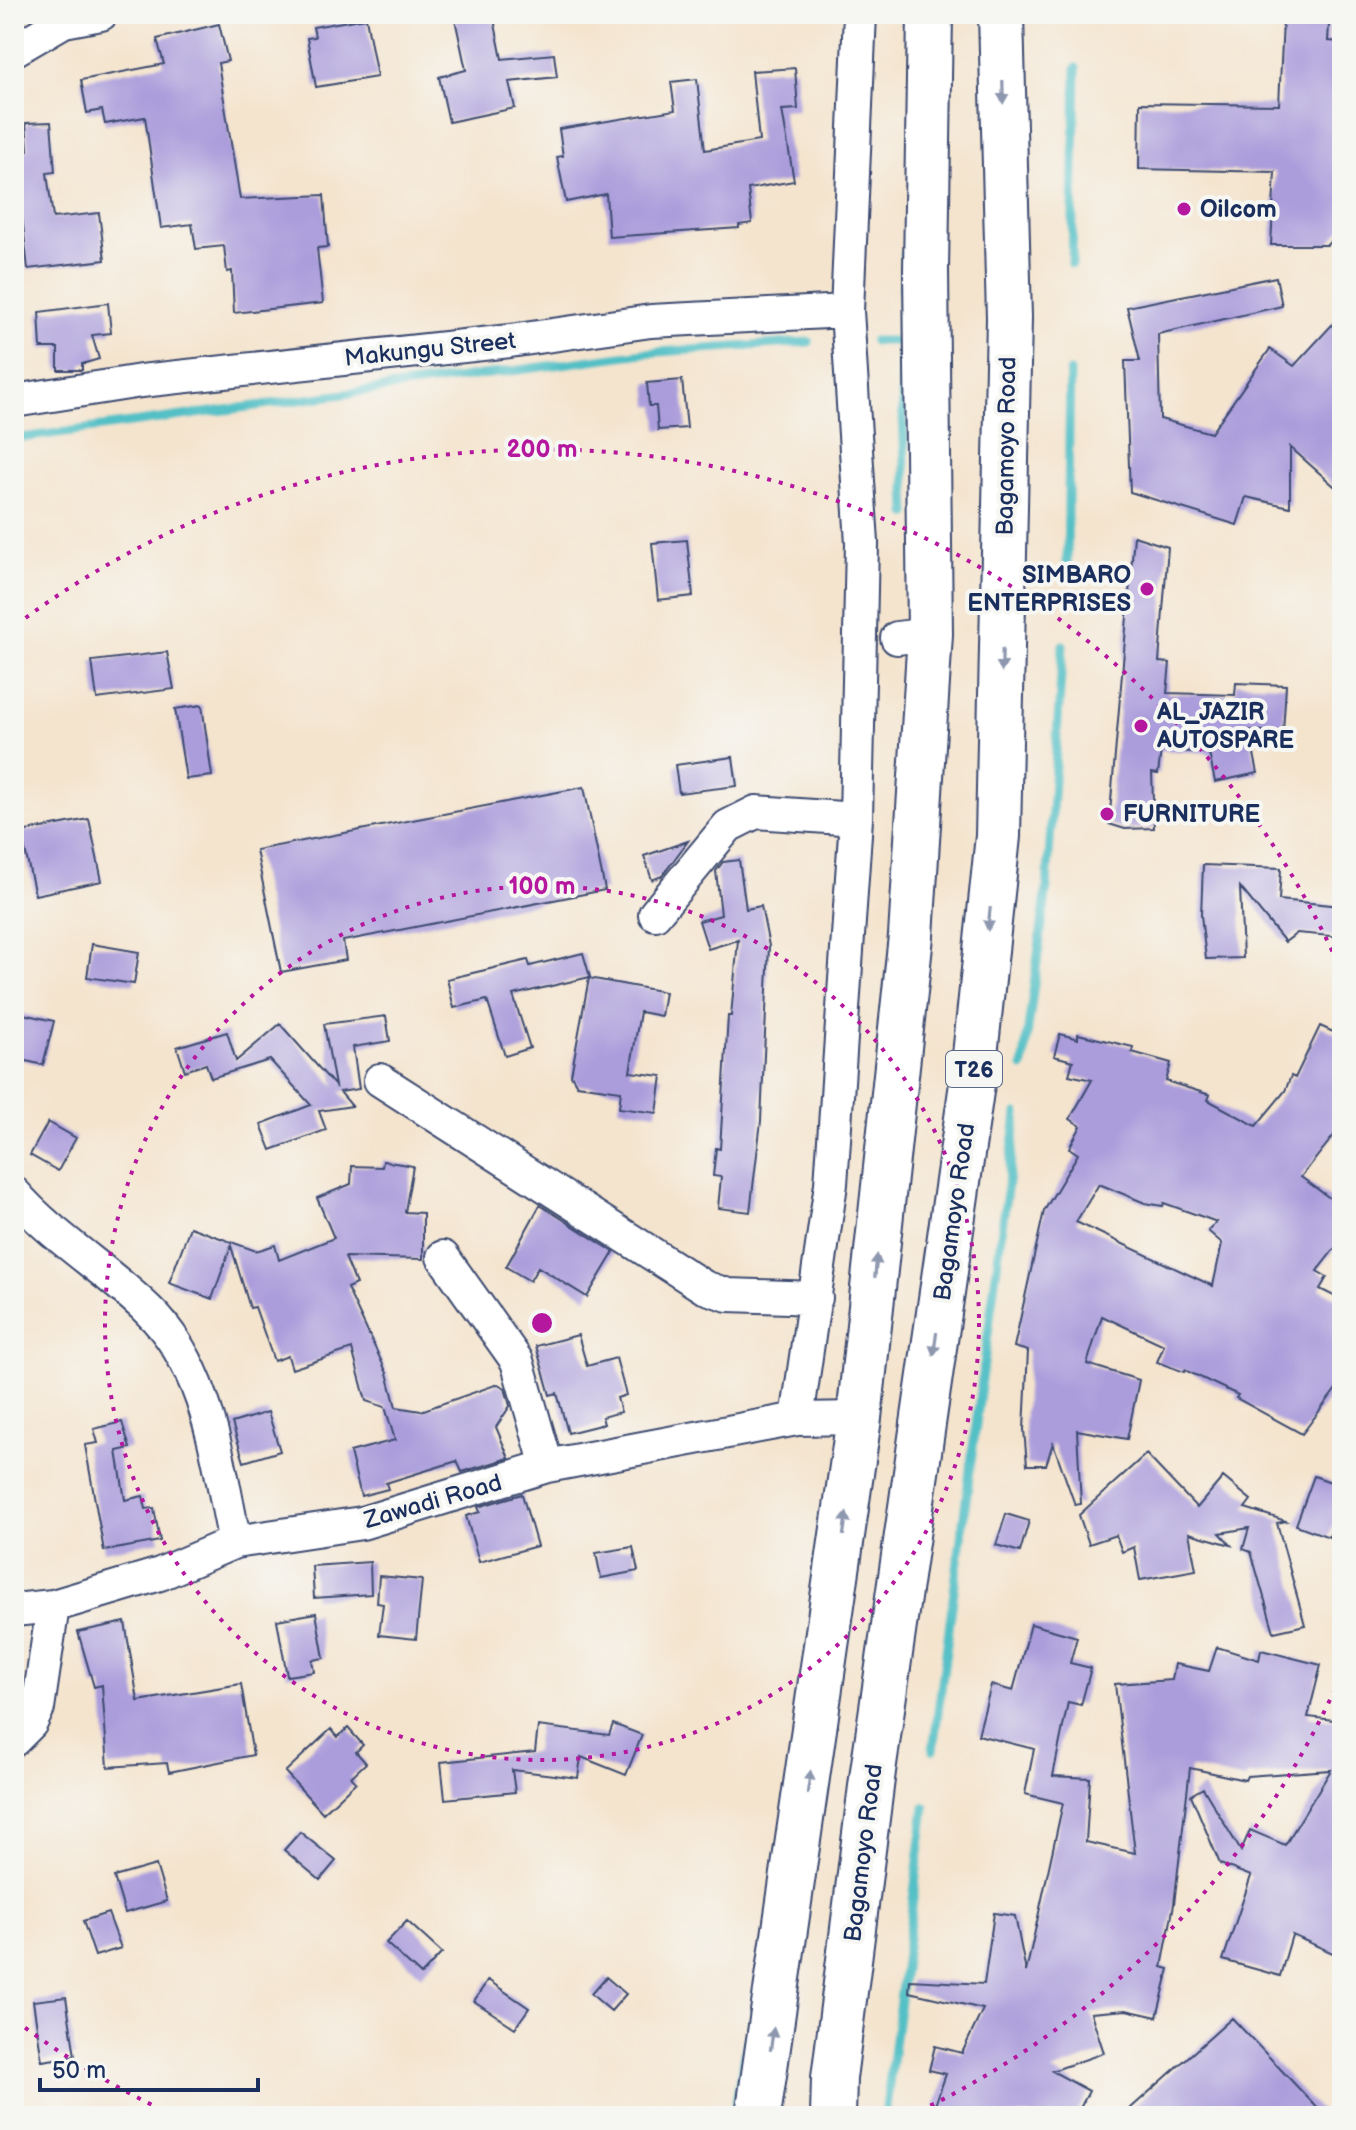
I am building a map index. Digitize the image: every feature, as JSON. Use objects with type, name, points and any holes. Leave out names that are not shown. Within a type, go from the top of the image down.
[{"type":"highway","points":[[758,2116],[859,1418],[911,936],[914,636],[926,270],[930,14]]},
{"type":"highway","name":"Bagamoyo Road","points":[[833,2116],[834,2078],[873,1771],[972,1084],[998,836],[1009,318],[1001,14]]},
{"type":"street","points":[[14,50],[64,21],[101,14]]},
{"type":"street","points":[[797,1419],[831,1184],[856,819],[862,543],[847,311],[860,14]]},
{"type":"street","name":"Makungu Street","points":[[14,401],[141,381],[510,341],[651,321],[847,311]]},
{"type":"street","points":[[655,914],[728,826],[756,812],[856,819]]},
{"type":"street","points":[[380,1080],[704,1287],[728,1295],[816,1298]]},
{"type":"street","points":[[14,1193],[40,1222],[151,1312],[176,1346],[202,1402],[235,1542]]},
{"type":"street","points":[[443,1257],[517,1361],[547,1466]]},
{"type":"street","name":"Zawadi Road","points":[[14,1610],[53,1606],[160,1574],[235,1542],[362,1523],[547,1466],[797,1419],[859,1418]]},
{"type":"street","points":[[14,1740],[31,1723],[38,1708],[53,1606]]},
{"type":"building","points":[[493,14],[502,59],[554,54],[557,77],[509,82],[515,108],[449,122],[439,77],[466,70],[455,19]]},
{"type":"building","points":[[366,18],[377,77],[316,87],[307,38],[315,37],[313,27]]},
{"type":"building","points":[[1283,21],[1329,24],[1328,41],[1342,42],[1342,229],[1327,245],[1271,245],[1275,172],[1139,169],[1140,103],[1279,105]]},
{"type":"building","points":[[219,24],[228,61],[218,63],[240,199],[324,195],[328,247],[317,248],[323,303],[234,313],[232,271],[227,272],[224,246],[196,249],[192,224],[161,228],[145,117],[105,124],[102,110],[87,113],[81,80],[164,64],[157,39]]},
{"type":"building","points":[[795,68],[798,109],[782,110],[794,181],[748,189],[752,223],[739,225],[739,228],[609,237],[606,194],[566,202],[557,157],[563,156],[559,129],[675,110],[671,82],[697,79],[705,150],[759,141],[752,71]]},
{"type":"building","points":[[51,122],[55,172],[47,173],[53,218],[99,213],[105,260],[28,269],[22,216],[14,217],[14,151],[28,150],[26,123]]},
{"type":"building","points":[[1276,277],[1282,306],[1158,334],[1160,419],[1211,433],[1270,349],[1294,366],[1342,314],[1342,493],[1290,447],[1290,507],[1246,497],[1237,525],[1130,492],[1125,361],[1140,361],[1127,307]]},
{"type":"building","points":[[108,303],[111,333],[92,335],[99,359],[82,364],[82,370],[58,370],[58,348],[41,348],[39,312]]},
{"type":"building","points":[[682,380],[687,428],[658,430],[656,406],[649,406],[647,383]]},
{"type":"building","points":[[1134,536],[1168,547],[1159,662],[1170,663],[1167,693],[1235,695],[1236,683],[1286,685],[1283,732],[1249,730],[1258,773],[1215,782],[1209,753],[1161,750],[1158,774],[1152,773],[1154,828],[1125,829],[1109,824]]},
{"type":"building","points":[[687,540],[693,596],[658,600],[652,543]]},
{"type":"building","points":[[167,652],[174,689],[97,699],[92,661]]},
{"type":"building","points":[[202,705],[212,776],[186,779],[175,709]]},
{"type":"building","points":[[733,757],[737,786],[679,793],[675,765]]},
{"type":"building","points":[[584,787],[605,890],[343,941],[346,960],[281,972],[256,850]]},
{"type":"building","points":[[89,819],[102,881],[35,895],[21,832]]},
{"type":"building","points":[[688,841],[662,876],[652,880],[644,856]]},
{"type":"building","points":[[739,860],[746,909],[761,906],[769,946],[761,1121],[750,1212],[718,1208],[721,1177],[713,1176],[716,1148],[720,1149],[728,1016],[731,1016],[738,940],[708,949],[699,921],[721,915],[716,871],[723,862]]},
{"type":"building","points":[[1203,865],[1281,868],[1279,900],[1342,906],[1342,937],[1297,933],[1285,942],[1240,887],[1243,958],[1206,959],[1201,915]]},
{"type":"building","points":[[92,944],[139,952],[134,984],[87,977]]},
{"type":"building","points":[[583,953],[590,977],[513,995],[530,1048],[505,1056],[487,1000],[454,1008],[447,979],[528,960],[530,966]]},
{"type":"building","points":[[589,978],[665,992],[661,1016],[640,1012],[630,1072],[662,1076],[657,1113],[619,1108],[621,1091],[577,1085],[571,1075]]},
{"type":"building","points":[[14,1012],[54,1021],[43,1065],[14,1058]]},
{"type":"building","points":[[386,1016],[390,1041],[353,1047],[359,1089],[340,1092],[352,1106],[319,1111],[326,1130],[271,1150],[261,1124],[311,1105],[270,1060],[211,1078],[206,1064],[185,1071],[177,1047],[227,1032],[236,1061],[280,1024],[335,1086],[324,1024]]},
{"type":"building","points":[[1320,1026],[1342,1036],[1342,1115],[1335,1134],[1301,1177],[1342,1207],[1342,1239],[1317,1271],[1327,1277],[1320,1289],[1342,1300],[1342,1381],[1302,1434],[1236,1398],[1238,1395],[1185,1370],[1157,1362],[1164,1345],[1102,1316],[1087,1364],[1139,1380],[1127,1439],[1077,1430],[1081,1504],[1075,1505],[1053,1443],[1046,1465],[1027,1465],[1024,1429],[1028,1351],[1014,1347],[1044,1211],[1078,1154],[1069,1148],[1081,1126],[1070,1119],[1092,1080],[1069,1075],[1073,1061],[1054,1056],[1060,1034],[1078,1039],[1078,1034],[1133,1047],[1132,1052],[1171,1063],[1166,1081],[1210,1095],[1208,1100],[1256,1126],[1285,1091],[1291,1076],[1295,1078]],"holes":[[[1099,1184],[1145,1203],[1163,1206],[1164,1203],[1217,1222],[1208,1231],[1222,1243],[1213,1286],[1076,1222]]]},
{"type":"building","points":[[48,1122],[76,1138],[58,1171],[30,1155]]},
{"type":"building","points":[[383,1161],[413,1166],[405,1212],[423,1213],[423,1259],[345,1257],[356,1284],[347,1288],[387,1373],[396,1407],[421,1411],[498,1384],[505,1388],[510,1406],[496,1427],[509,1458],[462,1472],[457,1461],[386,1483],[388,1489],[361,1496],[350,1452],[395,1440],[385,1407],[366,1401],[352,1349],[292,1369],[288,1356],[274,1361],[255,1307],[250,1308],[231,1246],[212,1299],[169,1283],[190,1227],[256,1251],[275,1245],[279,1260],[334,1238],[317,1198],[351,1184],[352,1166],[382,1167]]},
{"type":"building","points":[[540,1205],[614,1252],[587,1297],[538,1267],[530,1281],[506,1267]]},
{"type":"building","points":[[578,1335],[587,1366],[616,1358],[626,1395],[617,1398],[621,1412],[602,1417],[604,1424],[568,1433],[557,1393],[550,1395],[536,1346]]},
{"type":"building","points":[[268,1412],[280,1451],[244,1462],[232,1423]]},
{"type":"building","points":[[122,1422],[130,1448],[117,1451],[125,1500],[143,1496],[146,1509],[154,1508],[160,1541],[104,1551],[85,1445],[98,1443],[94,1429]]},
{"type":"building","points":[[1146,1454],[1197,1508],[1223,1477],[1251,1500],[1245,1508],[1286,1521],[1277,1523],[1305,1625],[1274,1632],[1251,1552],[1243,1549],[1249,1528],[1220,1533],[1231,1545],[1189,1533],[1196,1570],[1140,1580],[1134,1547],[1122,1552],[1116,1535],[1089,1544],[1079,1515]]},
{"type":"building","points":[[1314,1476],[1342,1486],[1342,1502],[1329,1537],[1296,1525]]},
{"type":"building","points":[[522,1494],[537,1546],[479,1562],[466,1516],[480,1512],[478,1507]]},
{"type":"building","points":[[1006,1514],[1029,1521],[1020,1552],[996,1545]]},
{"type":"building","points":[[633,1547],[638,1571],[601,1578],[596,1553]]},
{"type":"building","points":[[370,1562],[371,1594],[314,1598],[312,1566]]},
{"type":"building","points":[[379,1576],[422,1580],[416,1639],[379,1635],[383,1604],[377,1603]]},
{"type":"building","points":[[316,1613],[324,1658],[312,1660],[314,1672],[287,1676],[277,1620]]},
{"type":"building","points":[[125,1622],[138,1701],[241,1684],[253,1755],[169,1772],[167,1763],[108,1767],[102,1685],[94,1687],[78,1632]]},
{"type":"building","points":[[1031,1624],[1077,1637],[1070,1663],[1091,1668],[1081,1705],[1068,1702],[1053,1776],[1090,1778],[1086,1842],[1135,1853],[1115,1684],[1172,1680],[1175,1664],[1209,1671],[1217,1647],[1259,1660],[1261,1650],[1321,1665],[1308,1717],[1342,1721],[1342,1939],[1335,1954],[1292,1935],[1280,1976],[1223,1960],[1251,1876],[1220,1864],[1191,1795],[1203,1788],[1241,1851],[1250,1830],[1285,1845],[1331,1770],[1247,1776],[1245,1780],[1190,1768],[1174,1904],[1162,1967],[1169,1969],[1157,2017],[1126,2010],[1091,2013],[1104,2053],[1052,2071],[1089,2091],[1076,2116],[959,2116],[934,2108],[946,2074],[929,2070],[935,2046],[962,2053],[983,2009],[909,1992],[910,1980],[984,1984],[994,1913],[1015,1916],[1026,1972],[1063,1803],[1025,1794],[1034,1749],[978,1735],[991,1685],[1013,1691]]},
{"type":"building","points":[[613,1724],[642,1735],[626,1775],[581,1757],[578,1778],[512,1770],[515,1792],[445,1799],[441,1762],[535,1752],[538,1726],[609,1735]]},
{"type":"building","points":[[348,1728],[363,1745],[356,1752],[366,1763],[351,1777],[356,1782],[323,1813],[285,1772],[331,1729],[338,1737]]},
{"type":"building","points":[[300,1832],[336,1861],[320,1880],[284,1850]]},
{"type":"building","points":[[156,1865],[167,1901],[125,1913],[114,1877]]},
{"type":"building","points":[[108,1913],[121,1948],[95,1956],[83,1921]]},
{"type":"building","points":[[407,1921],[442,1953],[421,1975],[386,1943]]},
{"type":"building","points":[[606,1977],[626,1994],[611,2011],[591,1994]]},
{"type":"building","points":[[488,1980],[529,2008],[515,2028],[474,2001]]},
{"type":"building","points":[[66,1997],[75,2056],[42,2061],[33,2001]]},
{"type":"building","points":[[1232,2018],[1325,2116],[1122,2116]]},
{"type":"waterway","points":[[1072,264],[1076,68]]},
{"type":"waterway","points":[[905,253],[900,341],[907,514]]},
{"type":"waterway","points":[[874,341],[900,341]]},
{"type":"waterway","points":[[14,439],[643,353],[809,342]]},
{"type":"waterway","points":[[1067,562],[1070,372]]},
{"type":"waterway","points":[[1023,1067],[1047,887],[1063,645]]},
{"type":"waterway","points":[[933,1750],[1017,1114]]},
{"type":"waterway","points":[[885,2116],[925,1807]]},
{"type":"waterway","points":[[733,2116],[747,2042]]},
{"type":"place","name":"Oilcom","points":[[1184,209]]},
{"type":"place","name":"SIMBARO ENTERPRISES","points":[[1147,589]]},
{"type":"place","name":"AL_JAZIR AUTOSPARE","points":[[1141,726]]},
{"type":"place","name":"FURNITURE","points":[[1107,814]]}]
